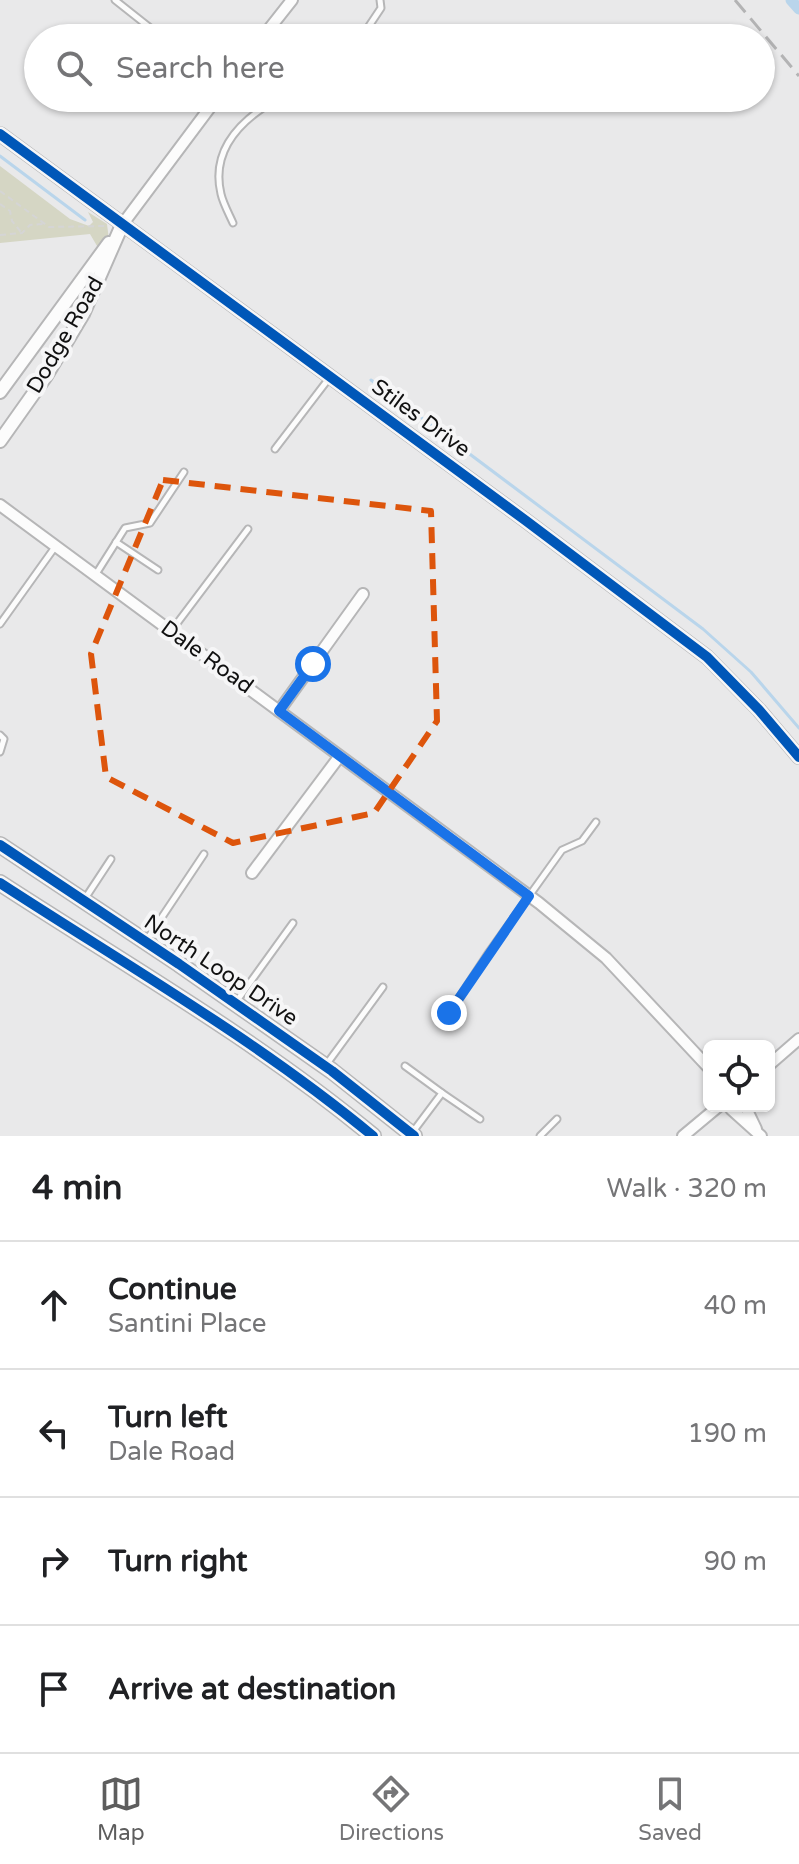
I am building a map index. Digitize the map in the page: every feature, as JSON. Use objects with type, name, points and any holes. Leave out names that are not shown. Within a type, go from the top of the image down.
[{"type":"main road","name":"North Loop Drive","points":[[0,845],[274,1030],[413,1135]]},
{"type":"main road","name":"North Loop Drive","points":[[1,886],[261,1050],[373,1136]]},
{"type":"main road","points":[[261,1050],[274,1030]]},
{"type":"street","points":[[273,24],[292,0]]},
{"type":"street","name":"Dodge Road","points":[[0,392],[207,112]]},
{"type":"street","name":"Stiles Drive","points":[[0,134],[707,657],[799,757]]},
{"type":"street","name":"Dodge Road","points":[[0,441],[46,376],[83,314],[122,225]]},
{"type":"street","name":"Dale Road","points":[[0,505],[529,896],[606,958],[703,1063]]},
{"type":"street","points":[[279,711],[363,594]]},
{"type":"street","points":[[252,873],[339,757]]},
{"type":"street","points":[[775,1060],[799,1039]]},
{"type":"street","points":[[683,1136],[720,1112]]},
{"type":"street","points":[[734,1112],[760,1135]]},
{"type":"street","points":[[748,1112],[760,1135]]},
{"type":"lane","points":[[115,0],[145,24]]},
{"type":"lane","points":[[370,24],[381,8],[380,0]]},
{"type":"lane","points":[[233,223],[221,192],[221,156],[242,122],[257,112]]},
{"type":"lane","points":[[275,449],[331,376]]},
{"type":"lane","points":[[95,575],[125,528],[150,523],[184,472]]},
{"type":"lane","points":[[171,631],[248,529]]},
{"type":"lane","points":[[116,542],[158,570]]},
{"type":"lane","points":[[0,624],[55,546]]},
{"type":"lane","points":[[0,735],[4,739],[0,752]]},
{"type":"lane","points":[[449,1013],[562,850],[582,841],[596,822]]},
{"type":"lane","points":[[146,942],[204,854]]},
{"type":"lane","points":[[83,900],[111,859]]},
{"type":"lane","points":[[235,1003],[293,923]]},
{"type":"lane","points":[[325,1066],[383,987]]},
{"type":"lane","points":[[405,1066],[480,1119]]},
{"type":"lane","points":[[413,1135],[442,1093]]},
{"type":"lane","points":[[540,1136],[557,1119]]},
{"type":"path","points":[[0,191],[49,227],[122,225]]},
{"type":"path","points":[[0,204],[10,211],[12,221],[22,233]]},
{"type":"path","points":[[0,235],[22,233],[30,225],[44,224]]},
{"type":"highlighted area","points":[[163,480],[431,511],[437,721],[374,813],[233,843],[106,777],[91,654]]},
{"type":"green space","points":[[0,166],[70,219],[89,226],[93,222],[88,212],[107,224],[109,240],[100,251],[90,234],[0,243]]},
{"type":"waterway","points":[[791,0],[799,9]]},
{"type":"waterway","points":[[0,156],[85,220]]},
{"type":"waterway","points":[[371,380],[703,629],[751,672],[799,728]]},
{"type":"railway","points":[[735,0],[755,24]]},
{"type":"railway","points":[[775,48],[799,76]]},
{"type":"cycle path","points":[[0,134],[707,657],[799,757]]},
{"type":"cycle path","points":[[0,845],[332,1071],[414,1136]]},
{"type":"cycle path","points":[[0,883],[237,1035],[373,1136]]},
{"type":"route","points":[[313,664],[279,711],[529,896],[449,1013]]}]
